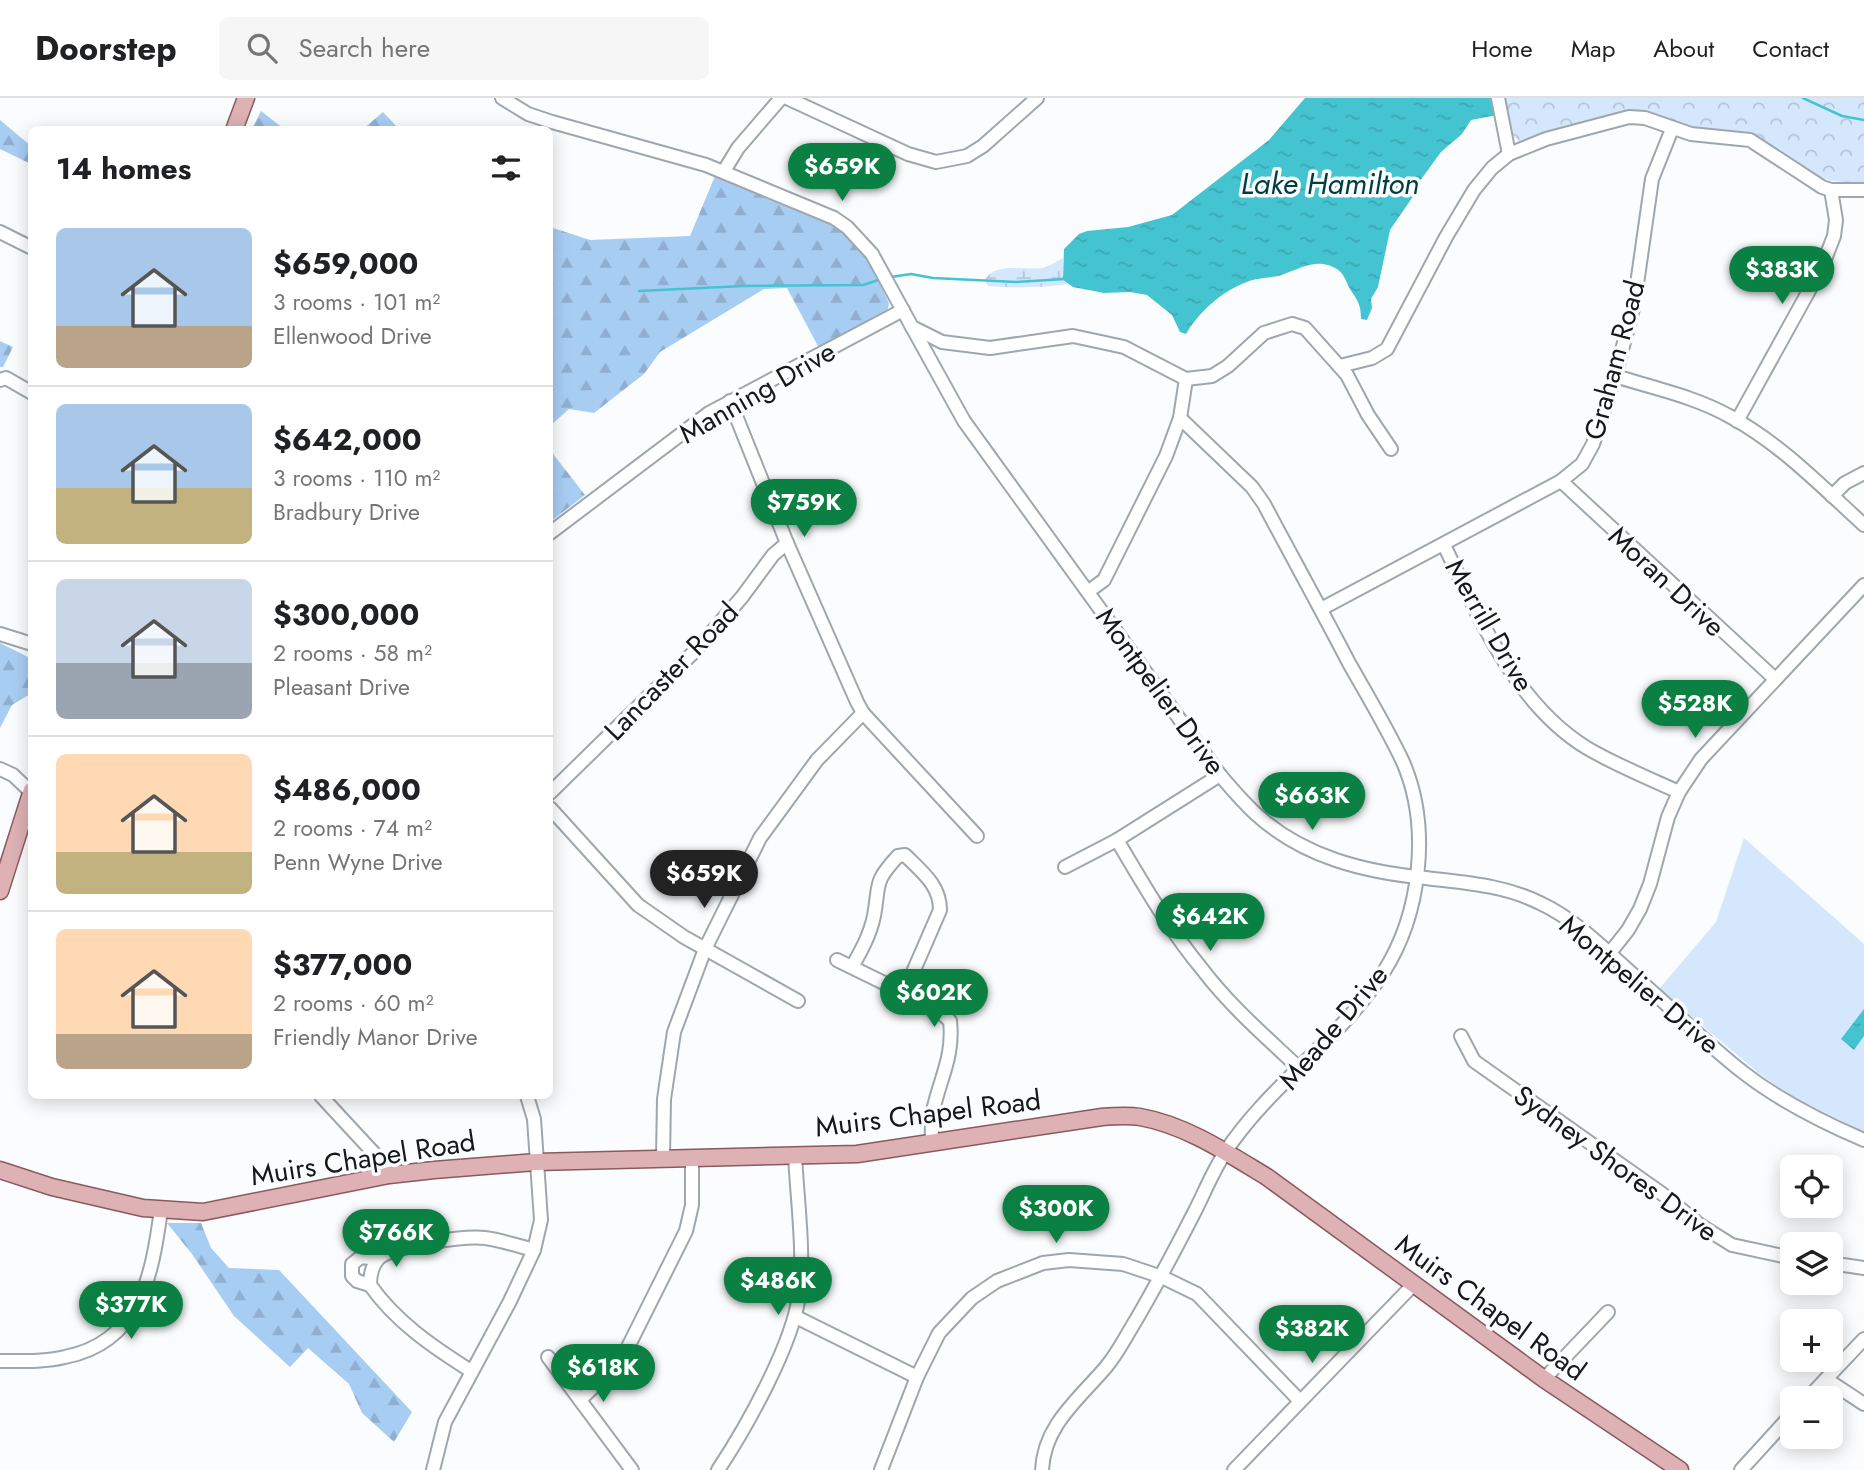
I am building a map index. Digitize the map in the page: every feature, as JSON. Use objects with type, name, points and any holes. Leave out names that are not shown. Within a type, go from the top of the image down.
[{"type":"main road","points":[[236,126],[246,98]]},
{"type":"main road","points":[[0,891],[28,802]]},
{"type":"main road","name":"Muirs Chapel Road","points":[[0,1170],[51,1187],[161,1210],[203,1212],[388,1175],[536,1162],[857,1154],[1102,1116],[1139,1117],[1158,1122],[1225,1152],[1267,1177],[1545,1379],[1680,1470]]},
{"type":"street","name":"Montpelier Drive","points":[[502,98],[528,114],[552,122],[724,171],[809,206],[847,227],[872,254],[964,421],[1220,775],[1257,815],[1295,842],[1318,854],[1367,870],[1489,886],[1517,893],[1565,917],[1743,1073],[1799,1109],[1864,1140]]},
{"type":"street","points":[[724,171],[738,148],[781,98]]},
{"type":"street","points":[[788,98],[908,154],[936,162],[967,156],[983,146],[1037,98]]},
{"type":"street","points":[[1498,98],[1509,154]]},
{"type":"street","points":[[1340,366],[1372,358],[1387,349],[1446,237],[1492,168],[1509,154],[1546,139],[1629,117],[1645,118],[1691,134],[1750,140],[1822,187],[1831,190],[1864,190]]},
{"type":"street","name":"Graham Road","points":[[1321,609],[1561,481],[1582,464],[1593,444],[1634,306],[1652,179],[1672,129]]},
{"type":"street","points":[[1737,421],[1822,267],[1835,228],[1831,190]]},
{"type":"street","points":[[0,232],[28,246]]},
{"type":"street","name":"Manning Drive","points":[[553,531],[709,413],[903,310]]},
{"type":"street","points":[[912,327],[942,342],[990,348],[1073,336],[1098,340],[1124,347],[1186,379],[1212,376],[1228,366],[1264,333],[1292,324],[1306,328],[1340,366],[1391,449]]},
{"type":"street","points":[[1615,376],[1706,405],[1737,421],[1791,458],[1864,525]]},
{"type":"street","points":[[0,380],[6,378],[28,391]]},
{"type":"street","points":[[1089,591],[1104,580],[1166,456],[1180,418],[1186,379]]},
{"type":"street","points":[[730,401],[787,543],[863,713],[977,836]]},
{"type":"street","name":"Meade Drive","points":[[1042,1470],[1046,1447],[1060,1417],[1107,1366],[1162,1277],[1225,1152],[1254,1116],[1360,1003],[1383,973],[1405,929],[1417,877],[1420,841],[1417,812],[1404,764],[1264,504],[1252,487],[1180,418]]},
{"type":"street","points":[[1832,496],[1845,483],[1864,473]]},
{"type":"street","name":"Moran Drive","points":[[1561,481],[1775,679]]},
{"type":"street","name":"Lancaster Road","points":[[553,790],[697,649],[742,597],[773,555],[787,543]]},
{"type":"street","name":"Merrill Drive","points":[[1444,545],[1502,657],[1541,709],[1587,748],[1679,792]]},
{"type":"street","points":[[1609,954],[1640,909],[1650,884],[1665,827],[1679,792],[1701,758],[1864,585]]},
{"type":"street","points":[[0,634],[28,643]]},
{"type":"street","points":[[663,1157],[664,1099],[674,1032],[705,949],[760,838],[817,760],[863,713]]},
{"type":"street","points":[[0,769],[13,775],[28,789]]},
{"type":"street","points":[[1065,867],[1117,840],[1220,775]]},
{"type":"street","points":[[553,811],[638,905],[705,949],[798,1001]]},
{"type":"street","points":[[1117,840],[1154,903],[1202,971],[1236,1008],[1300,1068]]},
{"type":"street","points":[[852,967],[870,929],[878,880],[898,856],[905,855],[935,886],[940,897],[940,910],[904,993]]},
{"type":"street","points":[[836,960],[937,1009],[950,1021],[952,1040],[947,1068],[932,1115],[932,1144]]},
{"type":"street","name":"Sydney Shores Drive","points":[[1461,1036],[1474,1061],[1668,1198],[1700,1225],[1732,1245],[1780,1255]]},
{"type":"street","points":[[324,1099],[383,1163],[388,1175]]},
{"type":"street","points":[[433,1470],[445,1422],[510,1301],[534,1250],[541,1220],[534,1119],[528,1099]]},
{"type":"street","points":[[718,1470],[769,1378],[796,1317],[800,1272],[795,1156]]},
{"type":"street","points":[[580,1400],[621,1362],[686,1231],[692,1205],[692,1157]]},
{"type":"street","points":[[0,1362],[55,1359],[78,1354],[118,1331],[136,1310],[147,1286],[161,1210]]},
{"type":"street","points":[[471,1371],[402,1322],[370,1285],[357,1281],[352,1276],[352,1264],[360,1258],[378,1259],[393,1252],[444,1240],[486,1238],[534,1250]]},
{"type":"street","points":[[370,1285],[371,1273],[378,1259]]},
{"type":"street","points":[[881,1470],[917,1377],[939,1333],[972,1298],[997,1281],[1043,1263],[1069,1260],[1123,1264],[1162,1277],[1197,1294],[1300,1401]]},
{"type":"street","points":[[1843,1265],[1864,1268]]},
{"type":"street","points":[[1234,1470],[1414,1284]]},
{"type":"street","points":[[1545,1379],[1608,1312]]},
{"type":"street","points":[[796,1317],[917,1377]]},
{"type":"street","points":[[1819,1386],[1864,1339]]},
{"type":"street","points":[[548,1357],[632,1470]]},
{"type":"street","points":[[1826,1379],[1864,1404]]},
{"type":"street","points":[[1741,1470],[1780,1428]]},
{"type":"green space","points":[[1502,98],[1864,98],[1864,183],[1831,181],[1818,176],[1753,135],[1694,128],[1646,111],[1631,110],[1519,141],[1510,133]]},
{"type":"green space","points":[[261,111],[280,126],[254,126]]},
{"type":"green space","points":[[383,112],[396,126],[367,126]]},
{"type":"green space","points":[[0,120],[28,143],[28,163],[0,149]]},
{"type":"green space","points":[[715,176],[789,203],[826,221],[855,243],[870,264],[889,303],[888,309],[819,348],[787,288],[764,289],[660,352],[644,374],[594,413],[569,409],[553,423],[553,228],[590,240],[690,236]]},
{"type":"green space","points":[[1063,258],[1063,280],[1068,284],[998,287],[988,286],[985,280],[990,274],[1003,269],[1042,268]]},
{"type":"green space","points":[[0,341],[13,347],[3,367],[0,367]]},
{"type":"green space","points":[[553,454],[585,495],[553,520]]},
{"type":"green space","points":[[0,643],[28,657],[28,695],[12,705],[0,728]]},
{"type":"green space","points":[[1744,838],[1864,944],[1864,1132],[1793,1097],[1761,1075],[1659,989],[1716,922]]},
{"type":"green space","points":[[167,1223],[201,1223],[211,1248],[229,1268],[279,1270],[412,1412],[394,1442],[362,1413],[349,1384],[308,1348],[290,1367],[234,1316],[192,1254]]},
{"type":"water","name":"Lake Hamilton","points":[[1305,98],[1495,98],[1497,115],[1471,120],[1462,134],[1441,152],[1414,189],[1414,195],[1390,230],[1378,287],[1371,299],[1372,308],[1367,320],[1361,319],[1358,303],[1341,272],[1322,264],[1309,265],[1279,276],[1251,280],[1238,286],[1212,303],[1186,334],[1180,332],[1172,315],[1147,295],[1130,292],[1104,293],[1073,287],[1063,280],[1064,249],[1079,234],[1128,227],[1172,215],[1269,140]]},
{"type":"water","points":[[1864,1009],[1864,1036],[1854,1050],[1841,1039]]},
{"type":"waterway","points":[[1803,98],[1842,116],[1864,120]]},
{"type":"waterway","points":[[891,277],[911,274],[933,278],[1016,282],[1065,279]]},
{"type":"waterway","points":[[639,291],[743,286],[863,285],[881,279]]}]
